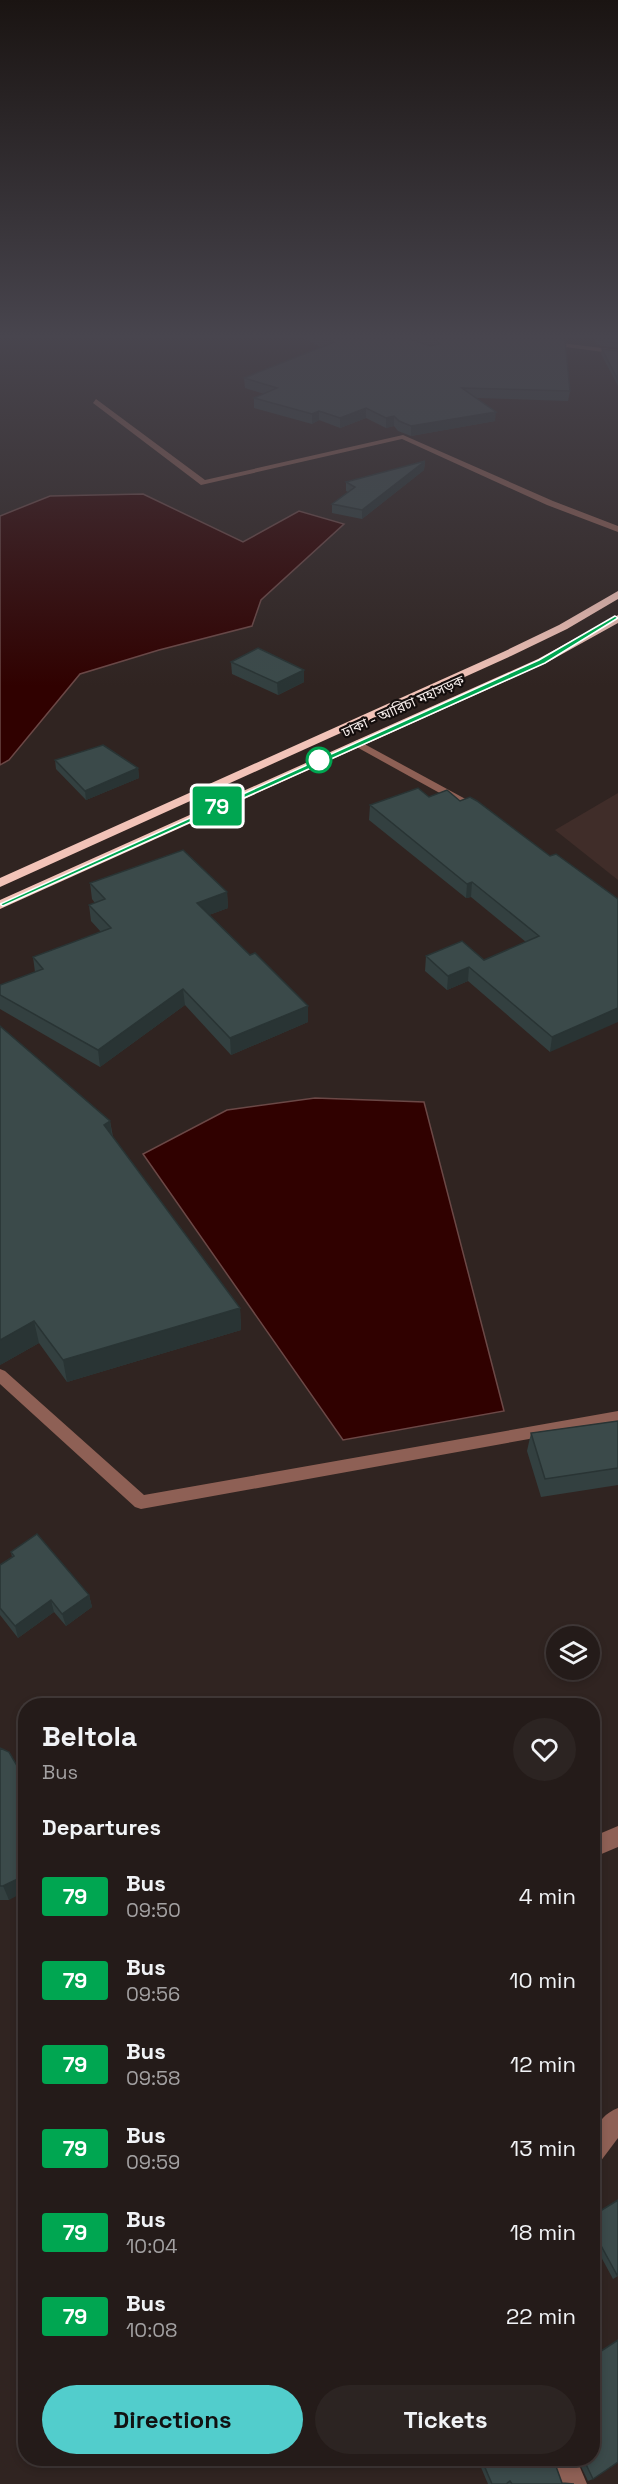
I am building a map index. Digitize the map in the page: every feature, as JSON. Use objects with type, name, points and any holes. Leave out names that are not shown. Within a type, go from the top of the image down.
[{"type":"highway","points":[[0,883],[564,627],[618,594]]},
{"type":"highway","name":"ঢাকা - আরিচা মহাসড়ক","points":[[0,904],[542,661],[618,618]]},
{"type":"street","points":[[166,454],[204,483],[330,454]]},
{"type":"street","points":[[441,454],[550,503],[618,529]]},
{"type":"street","points":[[357,743],[488,816]]},
{"type":"street","points":[[600,1844],[618,1836]]},
{"type":"street","points":[[600,2143],[618,2119]]},
{"type":"street","points":[[566,2466],[574,2484]]},
{"type":"lane","points":[[0,1375],[141,1502],[618,1417]]},
{"type":"shaded area","points":[[143,494],[243,542],[299,511],[344,524],[261,600],[252,626],[159,650],[80,674],[9,760],[0,765],[0,516],[50,496]]},
{"type":"shaded area","points":[[618,793],[618,880],[555,830]]},
{"type":"shaded area","points":[[315,1098],[424,1102],[504,1411],[343,1440],[143,1154],[227,1110]]},
{"type":"building","points":[[425,461],[362,510],[332,504],[355,487],[346,482]]},
{"type":"building","points":[[258,648],[304,670],[277,683],[231,662]]},
{"type":"building","points":[[103,745],[138,768],[85,791],[55,760]]},
{"type":"building","points":[[418,788],[429,797],[447,790],[460,801],[470,797],[550,856],[556,854],[618,899],[618,1008],[552,1037],[469,967],[448,976],[426,956],[462,941],[484,960],[539,936],[472,882],[467,884],[370,805]]},
{"type":"building","points":[[183,850],[227,892],[197,903],[250,955],[255,953],[308,1006],[230,1038],[183,989],[98,1050],[0,995],[0,985],[43,969],[33,957],[111,928],[89,905],[105,899],[90,883]]},
{"type":"building","points":[[0,1026],[110,1121],[104,1125],[240,1308],[63,1360],[34,1321],[0,1340]]},
{"type":"building","points":[[618,1421],[618,1468],[545,1479],[531,1433]]},
{"type":"building","points":[[37,1534],[89,1595],[62,1614],[51,1600],[15,1626],[0,1608],[0,1565],[14,1556],[11,1552]]},
{"type":"building","points":[[0,1748],[9,1752],[18,1767],[18,1879],[0,1886]]},
{"type":"building","points":[[618,2200],[617,2275],[600,2244],[600,2211]]},
{"type":"building","points":[[618,2340],[618,2462],[593,2479],[587,2466],[600,2466],[600,2352]]},
{"type":"building","points":[[484,2466],[556,2466],[562,2483],[574,2484],[512,2484],[510,2481],[506,2484],[492,2484]]},
{"type":"bus line","name":"79","points":[[0,904],[542,661],[618,618]]}]
